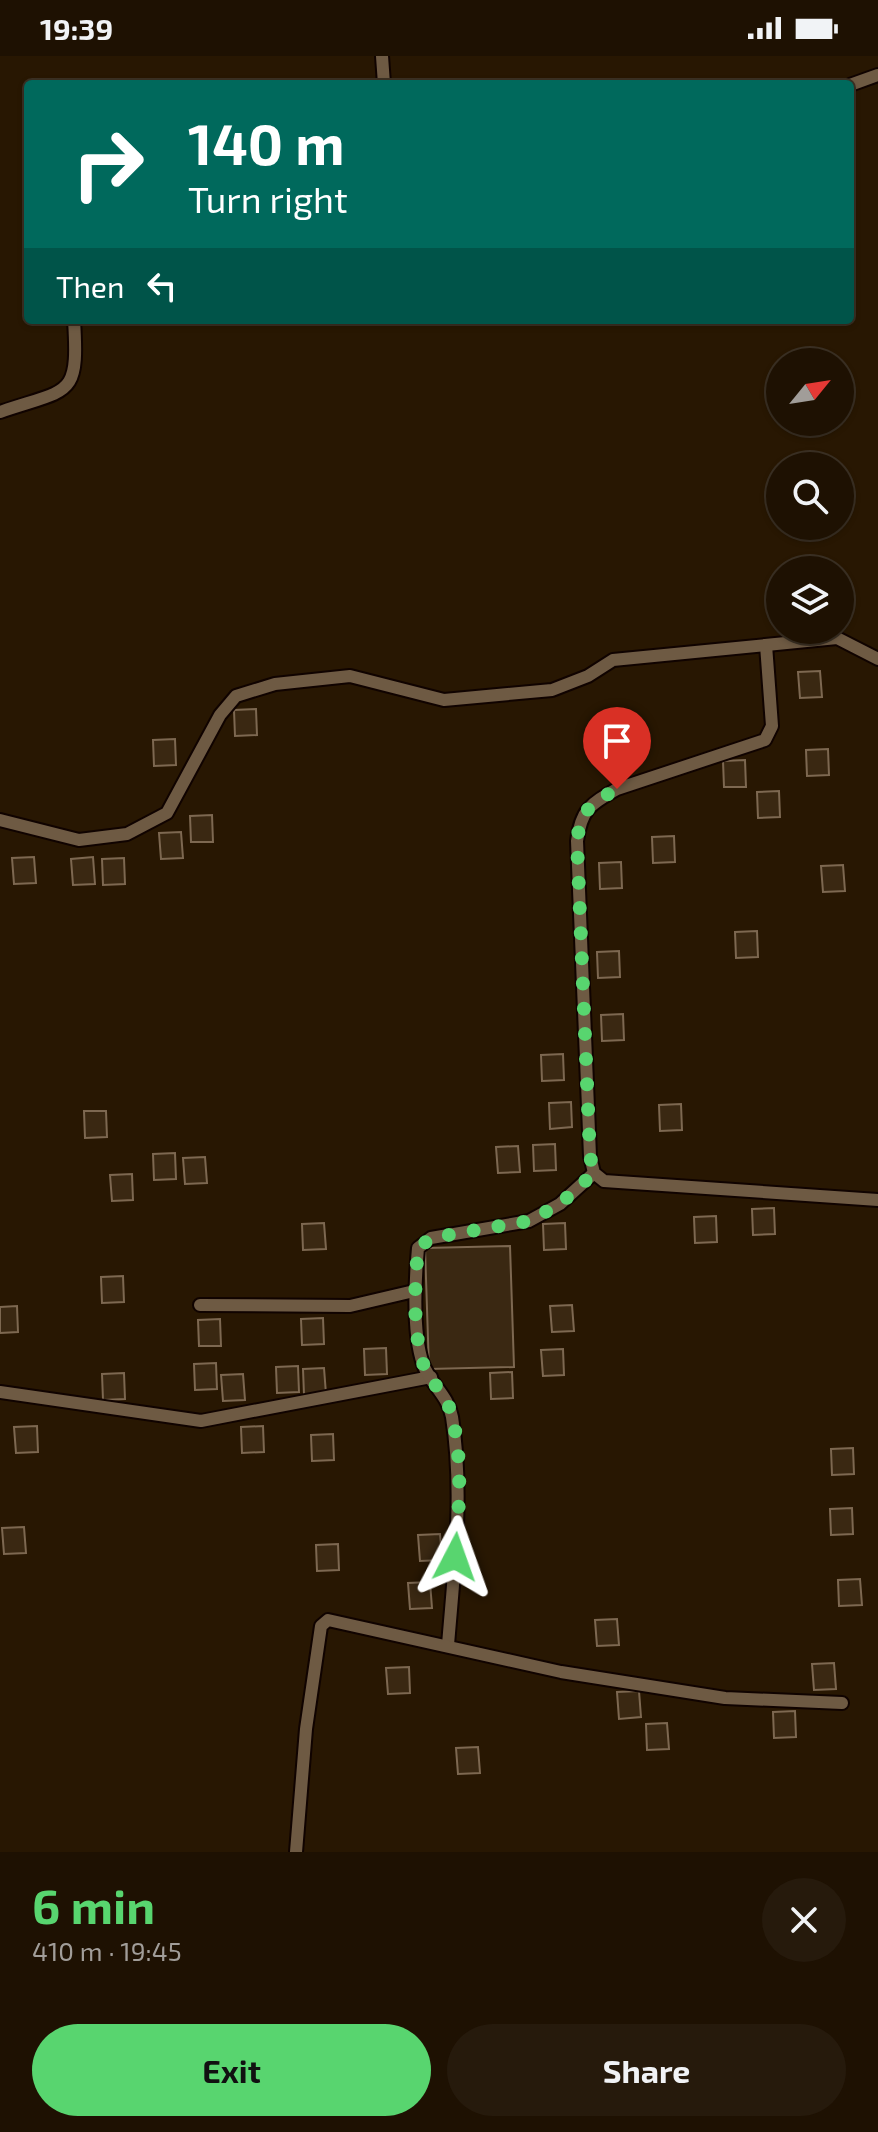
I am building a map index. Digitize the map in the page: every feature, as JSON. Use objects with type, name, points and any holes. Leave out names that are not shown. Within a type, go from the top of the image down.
[{"type":"street","points":[[382,56],[384,80]]},
{"type":"street","points":[[854,84],[878,75]]},
{"type":"street","points":[[0,412],[57,393],[74,380],[77,366],[74,324]]},
{"type":"street","points":[[0,820],[79,840],[127,834],[167,813],[220,715],[236,696],[275,684],[350,676],[444,700],[552,690],[588,676],[613,660],[837,638],[878,659]]},
{"type":"street","points":[[766,645],[772,726],[765,740],[617,789],[597,800],[580,817],[578,873],[590,1156],[594,1173],[604,1181],[878,1200]]},
{"type":"street","points":[[448,1645],[458,1527],[457,1464],[451,1413],[445,1395],[423,1365],[414,1291],[418,1248],[423,1242],[529,1221],[560,1204],[594,1173]]},
{"type":"street","points":[[200,1305],[350,1306],[414,1291]]},
{"type":"street","points":[[0,1392],[201,1421],[431,1377]]},
{"type":"street","points":[[296,1852],[306,1729],[321,1626],[328,1620],[561,1672],[725,1698],[842,1703]]},
{"type":"building","points":[[820,671],[822,697],[800,698],[798,672]]},
{"type":"building","points":[[256,709],[257,735],[235,736],[234,710]]},
{"type":"building","points":[[636,735],[637,761],[615,762],[614,736]]},
{"type":"building","points":[[175,739],[176,765],[154,766],[153,740]]},
{"type":"building","points":[[828,749],[829,775],[807,776],[806,750]]},
{"type":"building","points":[[745,760],[746,787],[724,787],[723,761]]},
{"type":"building","points":[[779,791],[780,817],[758,818],[757,792]]},
{"type":"building","points":[[212,815],[213,842],[191,842],[190,816]]},
{"type":"building","points":[[181,832],[183,858],[161,859],[159,833]]},
{"type":"building","points":[[674,836],[675,862],[653,863],[652,837]]},
{"type":"building","points":[[34,857],[36,883],[14,884],[12,858]]},
{"type":"building","points":[[93,857],[95,884],[73,885],[71,859]]},
{"type":"building","points":[[124,858],[125,884],[103,885],[102,859]]},
{"type":"building","points":[[621,862],[622,888],[600,889],[599,863]]},
{"type":"building","points":[[843,865],[845,891],[823,892],[821,866]]},
{"type":"building","points":[[757,931],[758,957],[736,958],[735,932]]},
{"type":"building","points":[[619,951],[620,977],[598,978],[597,952]]},
{"type":"building","points":[[623,1014],[624,1040],[602,1041],[601,1015]]},
{"type":"building","points":[[563,1054],[564,1080],[542,1081],[541,1055]]},
{"type":"building","points":[[571,1102],[572,1127],[550,1129],[549,1103]]},
{"type":"building","points":[[681,1104],[682,1130],[660,1131],[659,1105]]},
{"type":"building","points":[[84,1111],[106,1111],[107,1137],[85,1138]]},
{"type":"building","points":[[555,1144],[556,1170],[534,1171],[533,1145]]},
{"type":"building","points":[[518,1146],[520,1172],[498,1173],[496,1147]]},
{"type":"building","points":[[175,1153],[176,1179],[154,1180],[153,1154]]},
{"type":"building","points":[[205,1157],[207,1183],[185,1184],[183,1158]]},
{"type":"building","points":[[132,1174],[133,1200],[112,1201],[110,1175]]},
{"type":"building","points":[[774,1208],[775,1234],[753,1235],[752,1209]]},
{"type":"building","points":[[716,1216],[717,1242],[695,1243],[694,1217]]},
{"type":"building","points":[[324,1223],[326,1249],[303,1250],[302,1224]]},
{"type":"building","points":[[565,1223],[566,1249],[544,1250],[543,1224]]},
{"type":"building","points":[[510,1246],[514,1367],[429,1369],[425,1248]]},
{"type":"building","points":[[123,1276],[124,1302],[102,1303],[101,1277]]},
{"type":"building","points":[[572,1305],[574,1331],[552,1332],[550,1306]]},
{"type":"building","points":[[17,1306],[18,1332],[0,1333],[0,1307]]},
{"type":"building","points":[[323,1318],[324,1344],[302,1345],[301,1319]]},
{"type":"building","points":[[220,1319],[221,1346],[199,1346],[198,1320]]},
{"type":"building","points":[[386,1348],[387,1374],[365,1375],[364,1349]]},
{"type":"building","points":[[563,1349],[564,1375],[543,1376],[541,1350]]},
{"type":"building","points":[[216,1363],[217,1389],[195,1390],[194,1364]]},
{"type":"building","points":[[298,1366],[299,1392],[277,1393],[276,1367]]},
{"type":"building","points":[[324,1368],[326,1394],[304,1395],[303,1369]]},
{"type":"building","points":[[512,1372],[513,1398],[491,1399],[490,1373]]},
{"type":"building","points":[[124,1373],[125,1399],[103,1400],[102,1374]]},
{"type":"building","points":[[243,1374],[245,1400],[223,1401],[221,1375]]},
{"type":"building","points":[[37,1426],[38,1452],[16,1453],[14,1427]]},
{"type":"building","points":[[263,1426],[264,1452],[242,1453],[241,1427]]},
{"type":"building","points":[[333,1434],[334,1460],[312,1461],[311,1435]]},
{"type":"building","points":[[853,1448],[854,1474],[832,1475],[831,1449]]},
{"type":"building","points":[[852,1508],[853,1534],[831,1535],[830,1509]]},
{"type":"building","points":[[24,1527],[26,1553],[4,1554],[2,1528]]},
{"type":"building","points":[[440,1534],[442,1560],[420,1561],[418,1535]]},
{"type":"building","points":[[338,1544],[339,1570],[317,1571],[316,1545]]},
{"type":"building","points":[[860,1579],[862,1605],[839,1606],[838,1580]]},
{"type":"building","points":[[430,1582],[432,1608],[410,1609],[408,1583]]},
{"type":"building","points":[[617,1619],[619,1645],[597,1646],[595,1620]]},
{"type":"building","points":[[834,1663],[836,1689],[814,1690],[812,1664]]},
{"type":"building","points":[[409,1667],[410,1693],[388,1694],[386,1668]]},
{"type":"building","points":[[639,1691],[641,1717],[619,1719],[617,1692]]},
{"type":"building","points":[[795,1711],[796,1737],[774,1738],[773,1712]]},
{"type":"building","points":[[667,1723],[669,1749],[647,1750],[646,1724]]},
{"type":"building","points":[[478,1747],[480,1773],[458,1774],[456,1748]]},
{"type":"route","points":[[455,1557],[457,1464],[451,1413],[445,1395],[423,1365],[414,1291],[418,1248],[431,1238],[529,1221],[560,1204],[594,1173],[590,1156],[577,841],[580,817],[597,800],[617,789]]}]
